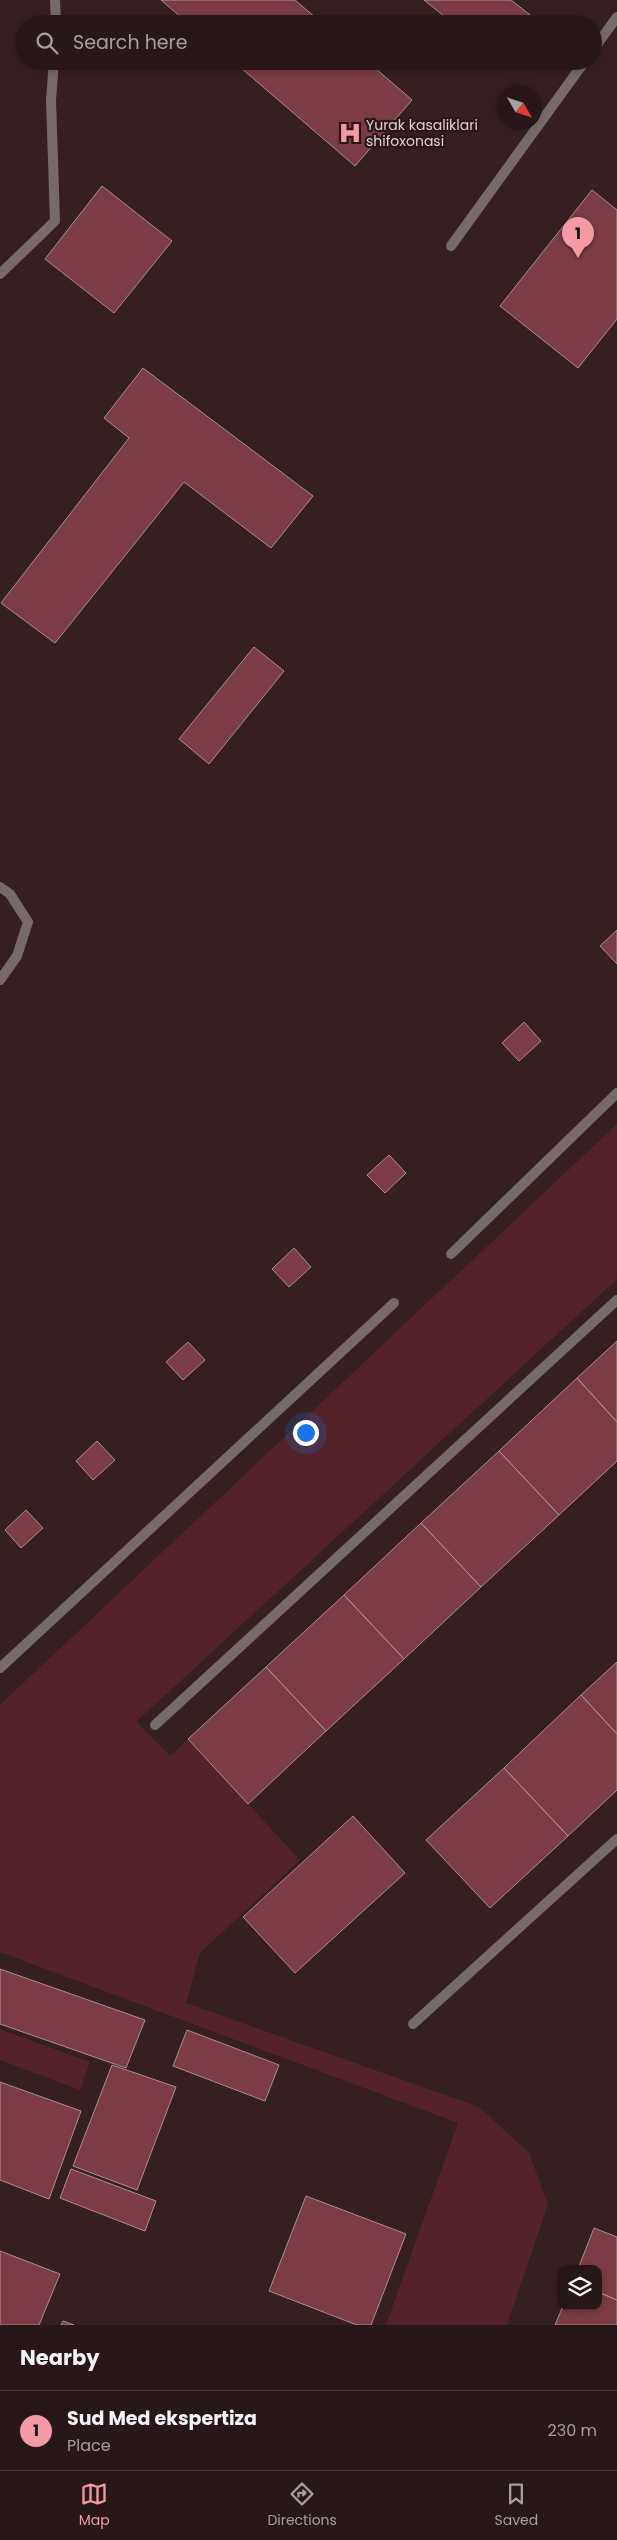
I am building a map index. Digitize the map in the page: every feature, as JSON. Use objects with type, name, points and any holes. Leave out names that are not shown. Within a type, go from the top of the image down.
[{"type":"street","points":[[55,0],[56,15]]},
{"type":"street","points":[[602,38],[617,17]]},
{"type":"street","points":[[0,274],[55,221],[51,100],[53,70]]},
{"type":"street","points":[[452,246],[579,70]]},
{"type":"street","points":[[0,887],[10,894],[28,922],[17,956],[0,980]]},
{"type":"street","points":[[451,1254],[617,1094]]},
{"type":"street","points":[[156,1725],[617,1300]]},
{"type":"street","points":[[0,1668],[394,1303]]},
{"type":"street","points":[[413,2024],[617,1839]]},
{"type":"shaded area","points":[[617,1124],[617,1279],[136,1722],[170,1756],[188,1739],[300,1860],[200,1953],[186,2003],[479,2107],[529,2153],[548,2204],[507,2325],[386,2325],[458,2123],[0,1952],[0,1705]]},
{"type":"shaded area","points":[[0,2029],[90,2062],[80,2090],[0,2060]]},
{"type":"building","points":[[161,0],[295,0],[312,15],[178,15]]},
{"type":"building","points":[[424,0],[511,0],[530,15],[443,15]]},
{"type":"building","name":"Yurak kasaliklari shifoxonasi","points":[[243,70],[377,70],[412,100],[355,166]]},
{"type":"building","points":[[102,186],[172,241],[114,313],[45,259]]},
{"type":"building","points":[[592,190],[617,210],[617,319],[578,368],[500,306]]},
{"type":"building","points":[[143,368],[313,496],[271,548],[184,482],[55,643],[1,603],[129,438],[104,418]]},
{"type":"building","points":[[254,647],[284,671],[209,764],[179,739]]},
{"type":"building","points":[[617,930],[617,964],[600,946]]},
{"type":"building","points":[[524,1022],[541,1041],[519,1061],[502,1043]]},
{"type":"building","points":[[389,1155],[406,1173],[385,1193],[367,1175]]},
{"type":"building","points":[[294,1248],[311,1267],[289,1287],[272,1269]]},
{"type":"building","points":[[617,1341],[617,1422],[577,1378]]},
{"type":"building","points":[[188,1342],[205,1360],[183,1380],[166,1362]]},
{"type":"building","points":[[577,1378],[617,1422],[617,1461],[559,1515],[499,1451]]},
{"type":"building","points":[[97,1441],[115,1460],[93,1480],[76,1461]]},
{"type":"building","points":[[499,1451],[559,1515],[481,1587],[421,1523]]},
{"type":"building","points":[[26,1510],[43,1528],[21,1548],[5,1530]]},
{"type":"building","points":[[421,1523],[481,1587],[404,1659],[344,1595]]},
{"type":"building","points":[[344,1595],[404,1659],[326,1731],[266,1667]]},
{"type":"building","points":[[617,1662],[617,1734],[581,1695]]},
{"type":"building","points":[[266,1667],[326,1731],[248,1804],[188,1739]]},
{"type":"building","points":[[581,1695],[617,1734],[617,1790],[568,1836],[504,1768]]},
{"type":"building","points":[[504,1768],[568,1836],[490,1908],[426,1840]]},
{"type":"building","points":[[353,1816],[405,1873],[295,1973],[243,1917]]},
{"type":"building","points":[[0,1969],[145,2020],[126,2068],[0,2024]]},
{"type":"building","points":[[187,2030],[279,2065],[265,2101],[173,2066]]},
{"type":"building","points":[[112,2065],[176,2087],[137,2190],[73,2166]]},
{"type":"building","points":[[0,2082],[81,2111],[49,2199],[0,2180]]},
{"type":"building","points":[[71,2169],[156,2201],[145,2231],[60,2198]]},
{"type":"building","points":[[306,2196],[406,2234],[371,2325],[357,2325],[269,2291]]},
{"type":"building","points":[[594,2228],[617,2237],[617,2300],[602,2294],[602,2265],[580,2265]]},
{"type":"building","points":[[0,2251],[60,2274],[39,2325],[0,2325]]},
{"type":"building","points":[[602,2294],[617,2300],[617,2325],[555,2325],[561,2310],[602,2310]]},
{"type":"building","points":[[63,2321],[74,2325],[61,2325]]},
{"type":"place","name":"Yurak kasaliklari shifoxonasi","points":[[350,133]]},
{"type":"place","name":"Sud Med ekspertiza","points":[[578,258]]}]
